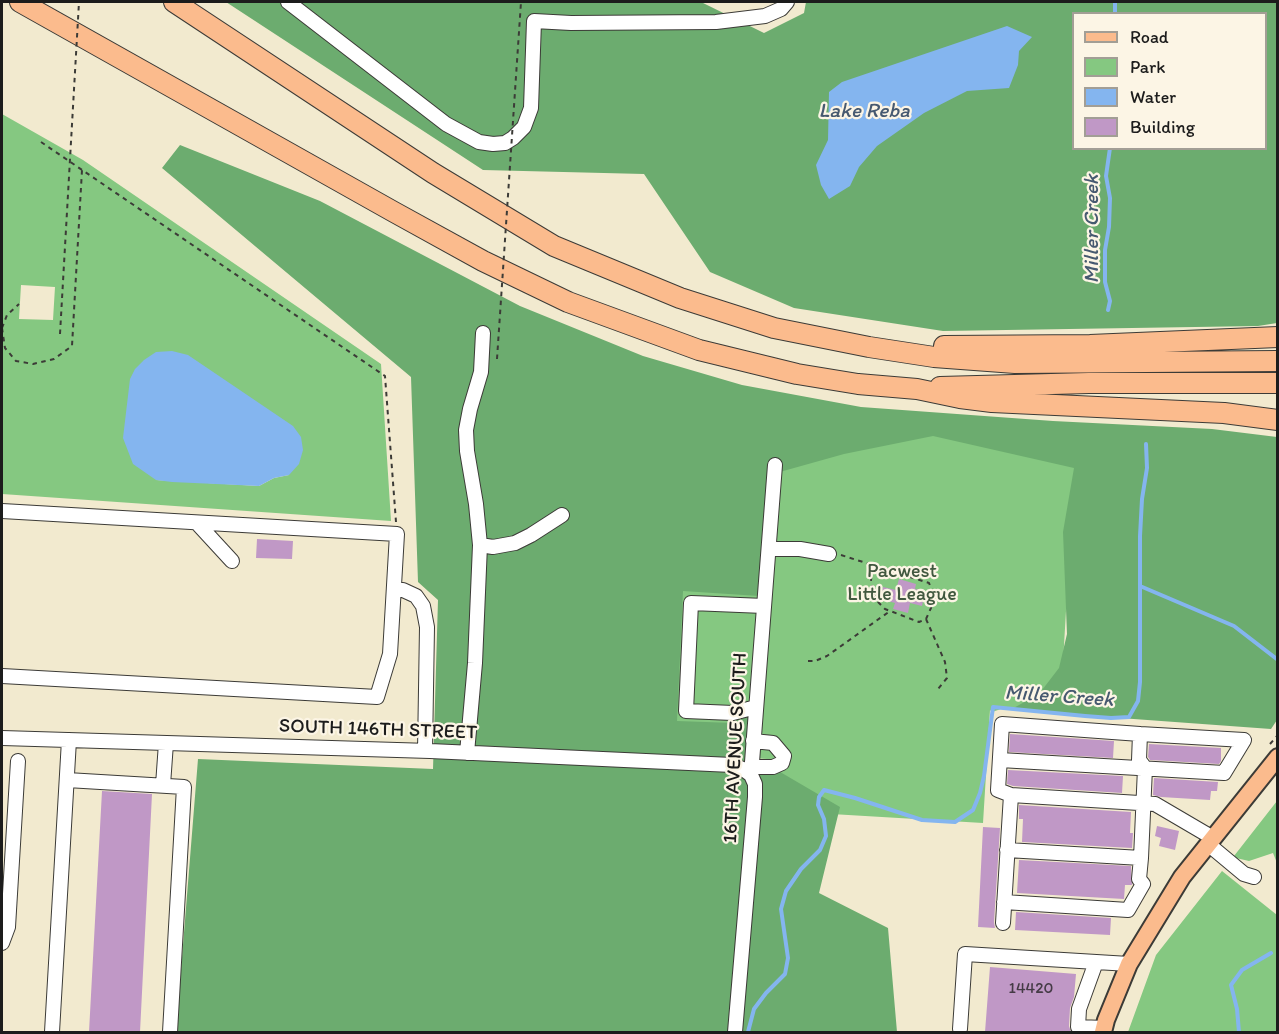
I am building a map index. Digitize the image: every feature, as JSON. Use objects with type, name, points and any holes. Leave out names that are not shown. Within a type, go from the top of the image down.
[{"type":"highway","points":[[20,2],[483,261],[568,302],[671,341],[728,358],[797,374],[858,384],[917,389],[960,398],[992,402],[1224,413],[1278,420]]},
{"type":"highway","points":[[174,2],[433,173],[554,246],[680,298],[753,322],[869,347],[934,357],[1015,363],[1278,361]]},
{"type":"highway","points":[[869,347],[1090,345],[1278,337]]},
{"type":"highway","points":[[917,389],[1089,383],[1278,383]]},
{"type":"main road","points":[[1104,1030],[1129,964],[1182,877],[1278,757]]},
{"type":"street","points":[[288,2],[446,124],[479,142],[493,144],[506,143],[524,128],[531,108],[534,21],[716,22],[765,16],[784,5]]},
{"type":"street","points":[[467,753],[477,628],[480,545],[466,430],[481,372],[483,333]]},
{"type":"street","name":"16TH AVENUE SOUTH","points":[[735,1032],[755,797],[755,784],[751,771],[753,741],[776,465]]},
{"type":"street","points":[[2,511],[397,534],[390,654],[376,697],[2,676]]},
{"type":"street","points":[[480,545],[493,547],[515,543],[531,536],[562,515]]},
{"type":"street","points":[[197,523],[232,561]]},
{"type":"street","points":[[769,549],[800,549],[829,554]]},
{"type":"street","points":[[394,590],[403,590],[416,596],[423,606],[425,616],[427,661],[425,751]]},
{"type":"street","points":[[756,707],[733,713],[686,711],[691,603],[764,606]]},
{"type":"street","points":[[1000,760],[1224,773],[1244,740],[1002,724],[998,790],[1011,795],[1155,804],[1210,841],[1244,874],[1254,877]]},
{"type":"street","points":[[1004,902],[1128,910],[1143,884],[1139,879],[1145,768],[1139,760],[1140,734]]},
{"type":"street","name":"SOUTH 146TH STREET","points":[[2,738],[425,751],[732,765],[751,771]]},
{"type":"street","points":[[52,1032],[69,740]]},
{"type":"street","points":[[751,771],[782,763],[784,756],[773,743],[753,741]]},
{"type":"street","points":[[164,785],[166,743]]},
{"type":"street","points":[[2,943],[8,927],[18,761]]},
{"type":"street","points":[[67,780],[184,786],[170,1032]]},
{"type":"street","points":[[1003,923],[1011,795]]},
{"type":"street","points":[[1007,850],[1141,858]]},
{"type":"street","points":[[960,1029],[965,954],[1129,964]]},
{"type":"street","points":[[1096,962],[1079,1009],[1078,1027],[1104,1030]]},
{"type":"path","points":[[60,334],[79,2]]},
{"type":"path","points":[[497,359],[521,2]]},
{"type":"path","points":[[41,142],[385,376],[397,534]]},
{"type":"path","points":[[19,304],[7,315],[2,328],[5,348],[16,361],[33,364],[54,359],[72,346],[82,170]]},
{"type":"path","points":[[829,554],[842,555],[929,583],[933,593],[931,608],[926,619],[919,622],[885,609],[875,599],[871,581],[872,565]]},
{"type":"path","points":[[808,661],[827,656],[890,611]]},
{"type":"path","points":[[926,619],[945,662],[947,678],[938,689]]},
{"type":"path","points":[[1278,926],[1278,946]]},
{"type":"green space","points":[[226,2],[701,2],[764,33],[804,13],[806,2],[1277,2],[1277,323],[1258,326],[943,331],[794,308],[710,272],[644,174],[483,170]]},
{"type":"green space","points":[[2,114],[83,160],[381,364],[391,521],[2,494]],"holes":[[[21,285],[55,287],[53,320],[19,319]],[[289,475],[274,478],[259,486],[156,480]]]},
{"type":"green space","points":[[180,145],[320,201],[520,306],[643,356],[742,385],[861,407],[1053,421],[1212,429],[1277,437],[1277,720],[1271,729],[1010,710],[1039,694],[1059,668],[1067,634],[1063,532],[1074,468],[933,436],[844,454],[769,475],[759,596],[683,591],[677,721],[734,723],[743,713],[750,714],[746,752],[840,807],[819,893],[888,928],[897,1032],[176,1032],[198,759],[433,769],[438,600],[418,582],[411,377],[162,168]]},
{"type":"green space","name":"Pacwest Little League","points":[[757,421],[1076,441],[1060,713],[1001,709],[992,712],[990,710],[983,823],[764,810],[767,759],[668,753],[678,583]]},
{"type":"green space","points":[[1277,801],[1277,863],[1273,853],[1249,861],[1236,858],[1234,856]]},
{"type":"green space","points":[[1222,871],[1277,915],[1277,1032],[1128,1032],[1156,955]]},
{"type":"water","name":"Lake Reba","points":[[1007,26],[1032,37],[1019,51],[1018,65],[1009,88],[967,91],[924,113],[877,146],[859,167],[850,186],[829,199],[821,185],[816,165],[828,140],[829,92],[842,82]]},
{"type":"water","points":[[172,351],[188,355],[293,426],[301,437],[303,450],[299,464],[289,475],[274,478],[259,486],[172,482],[156,480],[133,464],[123,438],[130,379],[135,369],[156,352]]},
{"type":"building","points":[[257,539],[293,541],[292,559],[256,558]]},
{"type":"building","points":[[899,579],[916,584],[915,589],[925,591],[922,606],[910,603],[908,613],[893,609],[895,603],[880,599],[883,587],[896,590]]},
{"type":"building","points":[[1010,734],[1114,741],[1113,758],[1009,752]]},
{"type":"building","points":[[1149,744],[1221,748],[1221,761],[1219,764],[1150,760],[1148,757]]},
{"type":"building","points":[[1008,770],[1123,776],[1122,793],[1013,786],[1007,784]]},
{"type":"building","points":[[1154,778],[1218,782],[1217,791],[1211,791],[1210,800],[1161,797],[1153,795]]},
{"type":"building","points":[[102,791],[152,794],[140,1032],[89,1032]]},
{"type":"building","points":[[1019,805],[1131,812],[1132,848],[1022,842],[1023,819],[1019,819]]},
{"type":"building","points":[[1157,826],[1179,831],[1175,850],[1159,846],[1161,838],[1155,836]]},
{"type":"building","points":[[983,827],[1000,828],[995,928],[978,927]]},
{"type":"building","points":[[1019,860],[1131,866],[1132,885],[1125,885],[1124,899],[1017,893]]},
{"type":"building","points":[[1016,912],[1111,918],[1110,935],[1015,930]]},
{"type":"building","points":[[990,967],[1076,974],[1074,997],[1070,1008],[1071,1032],[985,1032]]},
{"type":"waterway","name":"Miller Creek","points":[[1115,2],[1115,12]]},
{"type":"waterway","name":"Miller Creek","points":[[1108,310],[1110,301],[1105,282],[1105,250],[1109,227],[1110,198],[1106,176],[1110,150]]},
{"type":"waterway","name":"Miller Creek","points":[[748,1032],[754,1009],[785,974],[788,958],[781,909],[786,891],[801,869],[820,850],[826,836],[824,819],[818,805],[819,797],[824,790],[922,820],[955,822],[973,810],[980,793],[993,707],[1111,718],[1129,717],[1138,701],[1140,682],[1140,536],[1147,468],[1146,444]]},
{"type":"waterway","name":"Miller Creek","points":[[1140,586],[1234,626],[1278,660]]},
{"type":"waterway","points":[[1239,1032],[1237,1009],[1231,985],[1242,970],[1271,953]]}]
